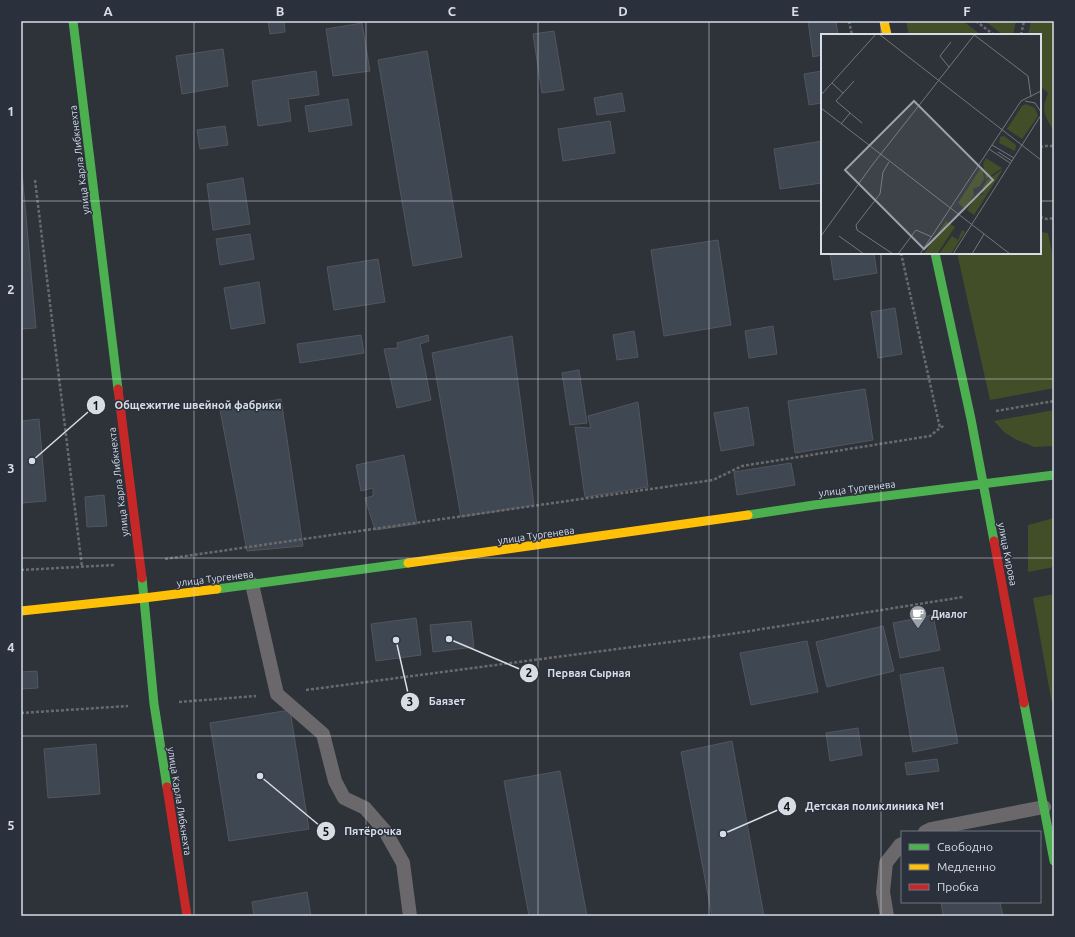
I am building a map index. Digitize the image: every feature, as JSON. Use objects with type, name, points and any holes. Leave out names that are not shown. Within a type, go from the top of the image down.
[{"type":"main road","name":"улица Карла Либкнехта","points":[[73,21],[144,598],[154,704],[187,916]]},
{"type":"main road","points":[[884,21],[887,34]]},
{"type":"main road","name":"улица Кирова","points":[[934,254],[971,419],[1054,861]]},
{"type":"main road","name":"улица Тургенева","points":[[21,611],[144,598],[252,584],[676,526],[814,505],[1054,474]]},
{"type":"lane","points":[[252,584],[277,694],[323,734],[335,781],[344,798],[365,808],[385,831],[403,863],[410,916]]},
{"type":"lane","points":[[927,831],[1044,807]]},
{"type":"lane","points":[[887,916],[883,892],[886,863],[901,844]]},
{"type":"path","points":[[849,21],[852,34]]},
{"type":"path","points":[[976,21],[993,34]]},
{"type":"path","points":[[1021,34],[1024,21]]},
{"type":"path","points":[[1041,147],[1054,146]]},
{"type":"path","points":[[35,180],[82,567]]},
{"type":"path","points":[[1041,217],[1054,218]]},
{"type":"path","points":[[901,254],[940,428]]},
{"type":"path","points":[[996,411],[1054,401]]},
{"type":"path","points":[[21,570],[139,563],[713,480],[742,466],[930,436],[940,428],[950,423]]},
{"type":"path","points":[[21,713],[277,694],[730,634],[963,598]]},
{"type":"green space","points":[[906,21],[963,21],[980,34],[909,34]]},
{"type":"green space","points":[[985,21],[1016,21],[1013,34],[1002,34]]},
{"type":"green space","points":[[1031,21],[1054,21],[1054,131],[1046,117],[1044,109],[1048,93],[1041,87],[1041,34],[1028,34]]},
{"type":"green space","points":[[1041,232],[1048,233],[1054,262],[1054,388],[990,400],[957,254],[1041,254]]},
{"type":"green space","points":[[1054,410],[1054,446],[1034,447],[1015,439],[1004,432],[994,421]]},
{"type":"green space","points":[[1054,518],[1054,567],[1028,572],[1028,525]]},
{"type":"green space","points":[[1054,594],[1054,715],[1033,598]]},
{"type":"building","points":[[268,21],[284,21],[285,32],[270,34]]},
{"type":"building","points":[[808,21],[836,21],[838,34],[821,34],[821,55],[813,57]]},
{"type":"building","points":[[362,23],[370,71],[333,76],[326,29]]},
{"type":"building","points":[[554,31],[564,90],[542,93],[533,34]]},
{"type":"building","points":[[223,49],[228,86],[182,94],[176,56]]},
{"type":"building","points":[[427,51],[462,257],[413,266],[378,60]]},
{"type":"building","points":[[316,71],[319,95],[288,99],[291,121],[258,126],[252,81]]},
{"type":"building","points":[[821,71],[821,103],[809,105],[804,74]]},
{"type":"building","points":[[622,93],[625,111],[597,115],[594,98]]},
{"type":"building","points":[[348,99],[352,125],[309,132],[305,106]]},
{"type":"building","points":[[610,121],[615,153],[563,161],[558,129]]},
{"type":"building","points":[[225,126],[228,145],[200,149],[197,130]]},
{"type":"building","points":[[821,141],[821,183],[780,189],[774,149]]},
{"type":"building","points":[[21,161],[36,328],[21,329]]},
{"type":"building","points":[[243,178],[250,224],[213,230],[207,184]]},
{"type":"building","points":[[250,234],[254,259],[220,265],[216,239]]},
{"type":"building","points":[[718,240],[731,325],[664,336],[651,250]]},
{"type":"building","points":[[830,254],[874,254],[877,273],[834,280]]},
{"type":"building","points":[[378,259],[385,302],[334,310],[327,267]]},
{"type":"building","points":[[259,282],[265,323],[231,329],[224,288]]},
{"type":"building","points":[[895,308],[902,354],[878,358],[871,312]]},
{"type":"building","points":[[773,326],[777,354],[749,358],[745,331]]},
{"type":"building","points":[[634,331],[638,357],[617,360],[613,335]]},
{"type":"building","points":[[361,335],[364,353],[300,363],[297,344]]},
{"type":"building","points":[[428,335],[429,341],[420,344],[431,400],[397,408],[384,349],[398,348],[397,343]]},
{"type":"building","points":[[512,336],[534,505],[461,517],[432,353]]},
{"type":"building","points":[[579,370],[587,423],[570,425],[562,373]]},
{"type":"building","points":[[865,389],[873,440],[795,453],[788,401]]},
{"type":"building","points":[[281,399],[303,546],[247,551],[220,410]]},
{"type":"building","points":[[638,402],[648,487],[585,497],[575,427],[591,428],[588,416]]},
{"type":"building","points":[[748,407],[754,445],[721,451],[714,413]]},
{"type":"building","points":[[39,419],[46,501],[21,503],[21,421]]},
{"type":"building","points":[[404,455],[417,524],[375,530],[365,498],[373,496],[373,488],[361,491],[356,465]]},
{"type":"building","points":[[791,463],[795,485],[737,495],[734,472]]},
{"type":"building","points":[[104,495],[107,526],[87,527],[85,497]]},
{"type":"building","points":[[933,615],[940,650],[900,658],[893,623]]},
{"type":"building","points":[[416,618],[421,655],[376,661],[371,624]]},
{"type":"building","points":[[471,621],[474,647],[433,652],[430,625]]},
{"type":"building","points":[[883,626],[894,671],[827,687],[816,642]]},
{"type":"building","points":[[807,641],[818,692],[751,705],[740,653]]},
{"type":"building","points":[[943,667],[958,743],[913,752],[900,675]]},
{"type":"building","points":[[37,671],[38,688],[21,689],[21,672]]},
{"type":"building","points":[[290,710],[309,829],[229,841],[210,723]]},
{"type":"building","points":[[858,728],[862,755],[830,761],[826,733]]},
{"type":"building","points":[[732,741],[764,916],[712,916],[681,752]]},
{"type":"building","points":[[96,744],[100,794],[48,798],[44,749]]},
{"type":"building","points":[[937,759],[939,771],[907,775],[905,763]]},
{"type":"building","points":[[560,771],[587,916],[529,916],[504,781]]},
{"type":"building","points":[[307,892],[311,916],[254,916],[252,902]]},
{"type":"building","points":[[941,903],[1000,903],[1003,916],[943,916]]},
{"type":"traffic: fast","points":[[73,21],[118,389]]},
{"type":"traffic: fast","points":[[935,254],[971,419],[994,541]]},
{"type":"traffic: fast","points":[[748,515],[814,505],[1054,475]]},
{"type":"traffic: fast","points":[[217,589],[408,563]]},
{"type":"traffic: fast","points":[[142,578],[154,704],[167,787]]},
{"type":"traffic: fast","points":[[1024,703],[1054,861]]},
{"type":"traffic: slow","points":[[884,21],[887,34]]},
{"type":"traffic: slow","points":[[408,563],[748,515]]},
{"type":"traffic: slow","points":[[21,611],[217,589]]},
{"type":"traffic: jam","points":[[118,389],[142,578]]},
{"type":"traffic: jam","points":[[994,541],[1024,703]]},
{"type":"traffic: jam","points":[[167,787],[187,916]]},
{"type":"place","name":"Общежитие швейной фабрики","points":[[32,461]]},
{"type":"place","name":"Диалог","points":[[918,629]]},
{"type":"place","name":"Первая Сырная","points":[[449,639]]},
{"type":"place","name":"Баязет","points":[[396,640]]},
{"type":"place","name":"Пятёрочка","points":[[260,776]]},
{"type":"place","name":"Детская поликлиника №1","points":[[723,834]]}]
